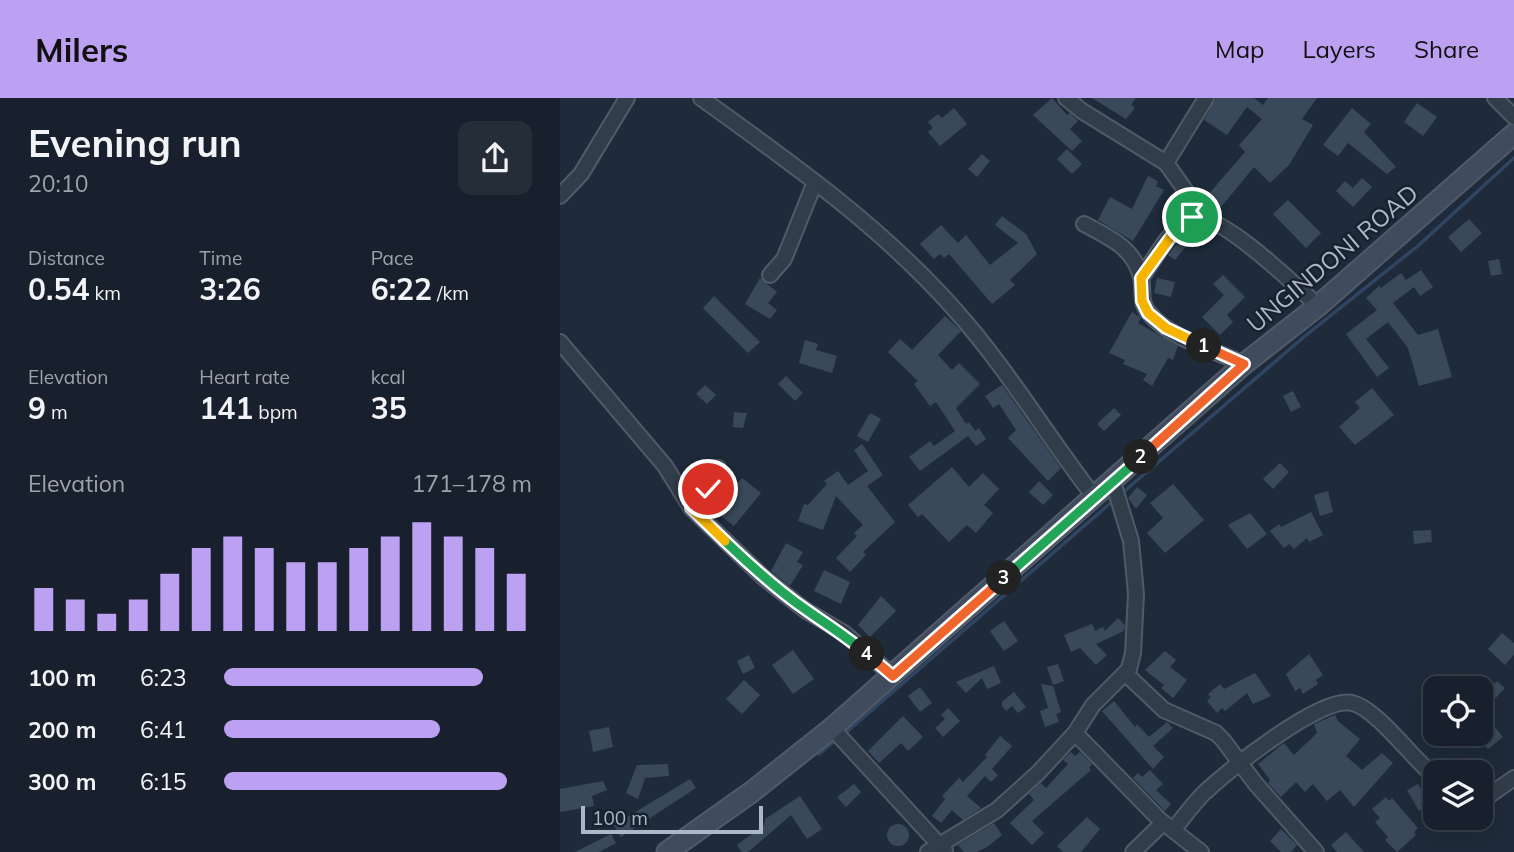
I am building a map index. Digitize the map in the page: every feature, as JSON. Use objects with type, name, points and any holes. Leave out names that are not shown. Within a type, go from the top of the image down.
[{"type":"main road","name":"UNGINDONI ROAD","points":[[667,852],[753,791],[832,728],[1244,364],[1318,306],[1512,141]]},
{"type":"street","points":[[560,196],[581,174],[627,98]]},
{"type":"street","points":[[701,98],[815,182],[901,254],[954,309],[992,354],[1048,438],[1095,498]]},
{"type":"street","points":[[1066,98],[1166,163],[1188,194],[1192,217]]},
{"type":"street","points":[[1166,163],[1206,98]]},
{"type":"street","points":[[1495,98],[1514,117]]},
{"type":"street","points":[[770,275],[784,259],[815,182]]},
{"type":"street","points":[[1141,278],[1178,227],[1192,217],[1202,218],[1255,249],[1318,306]]},
{"type":"street","points":[[1084,224],[1126,249],[1141,278],[1142,301],[1148,313],[1166,328],[1244,364]]},
{"type":"street","points":[[560,342],[653,451],[691,508],[763,577],[805,610],[844,633],[893,676]]},
{"type":"street","points":[[691,508],[708,489],[718,468]]},
{"type":"street","points":[[832,728],[938,850],[997,810],[1075,733],[1093,705],[1126,674],[1133,653],[1136,594],[1131,541],[1113,482]]},
{"type":"street","points":[[1126,674],[1164,710],[1216,733],[1239,764],[1316,852]]},
{"type":"street","points":[[1133,852],[1168,826],[1249,753],[1318,711],[1343,702],[1354,703],[1377,717],[1423,768]]},
{"type":"street","points":[[1075,733],[1168,826],[1201,852]]},
{"type":"street","points":[[1493,793],[1514,778]]},
{"type":"building","points":[[1052,98],[1067,115],[1070,113],[1078,121],[1070,129],[1082,141],[1072,151],[1033,115]]},
{"type":"building","points":[[1092,98],[1136,98],[1131,105],[1135,108],[1126,119]]},
{"type":"building","points":[[1216,98],[1254,98],[1263,105],[1268,98],[1317,98],[1302,119],[1313,125],[1289,165],[1270,183],[1254,167],[1221,207],[1207,196],[1245,152],[1239,145],[1262,119],[1247,107],[1227,135],[1204,120]]},
{"type":"building","points":[[1417,103],[1437,117],[1423,136],[1404,122]]},
{"type":"building","points":[[954,108],[967,124],[940,146],[928,132],[933,128],[928,122],[938,114],[942,118]]},
{"type":"building","points":[[1352,108],[1371,124],[1364,132],[1396,167],[1387,174],[1348,143],[1338,156],[1323,145]]},
{"type":"building","points":[[1067,149],[1082,164],[1072,174],[1057,159]]},
{"type":"building","points":[[982,154],[990,161],[977,177],[968,169]]},
{"type":"building","points":[[1148,176],[1158,181],[1156,186],[1164,190],[1133,241],[1098,220],[1110,197],[1132,209]]},
{"type":"building","points":[[1362,178],[1372,187],[1353,207],[1336,191],[1345,181],[1353,188]]},
{"type":"building","points":[[1288,200],[1321,233],[1306,248],[1273,214]]},
{"type":"building","points":[[1002,216],[1026,234],[1037,254],[1010,280],[1015,285],[992,304],[949,254],[944,258],[940,254],[934,259],[920,244],[941,225],[958,243],[966,235],[990,265],[1018,243],[995,225]]},
{"type":"building","points":[[1469,219],[1482,233],[1461,252],[1448,237]]},
{"type":"building","points":[[1184,235],[1191,240],[1175,260],[1168,255]]},
{"type":"building","points":[[1499,259],[1502,274],[1491,276],[1488,261]]},
{"type":"building","points":[[1421,270],[1433,287],[1420,296],[1414,287],[1393,303],[1418,335],[1438,329],[1452,377],[1419,386],[1408,348],[1388,322],[1366,339],[1389,368],[1377,377],[1346,334],[1377,310],[1366,298],[1379,286],[1381,288],[1401,273],[1406,280]]},
{"type":"building","points":[[1223,275],[1245,297],[1227,315],[1233,322],[1220,335],[1202,317],[1224,295],[1213,284]]},
{"type":"building","points":[[760,278],[777,292],[768,303],[777,310],[770,319],[745,304]]},
{"type":"building","points":[[1157,278],[1175,282],[1171,297],[1154,293]]},
{"type":"building","points":[[714,296],[760,342],[748,353],[703,308]]},
{"type":"building","points":[[1132,312],[1141,318],[1138,323],[1178,346],[1173,360],[1168,358],[1152,386],[1143,380],[1147,374],[1123,364],[1125,360],[1109,353]]},
{"type":"building","points":[[945,316],[961,331],[938,355],[952,370],[959,363],[980,384],[956,408],[966,424],[969,422],[975,431],[979,428],[986,439],[976,446],[968,436],[920,471],[909,457],[930,441],[934,446],[955,431],[936,402],[930,406],[914,384],[918,381],[888,352],[900,339],[912,350]]},
{"type":"building","points":[[805,340],[818,344],[816,350],[837,356],[832,373],[799,363]]},
{"type":"building","points":[[786,376],[803,393],[795,401],[778,384]]},
{"type":"building","points":[[705,385],[716,395],[707,404],[696,394]]},
{"type":"building","points":[[1002,385],[1061,468],[1048,481],[1008,438],[1016,430],[999,404],[993,408],[985,396]]},
{"type":"building","points":[[1372,388],[1394,415],[1355,445],[1339,427],[1360,408],[1355,402]]},
{"type":"building","points":[[1293,391],[1301,407],[1291,412],[1283,396]]},
{"type":"building","points":[[1114,408],[1121,415],[1104,431],[1097,424]]},
{"type":"building","points":[[734,412],[747,413],[743,428],[733,427]]},
{"type":"building","points":[[870,413],[881,419],[868,442],[857,436]]},
{"type":"building","points":[[862,444],[883,475],[867,486],[895,522],[863,552],[866,555],[850,572],[836,558],[857,536],[854,533],[863,525],[836,496],[823,530],[798,521],[804,504],[808,505],[827,484],[824,481],[838,471],[848,485],[868,471],[854,450]]},
{"type":"building","points":[[1280,463],[1289,472],[1273,489],[1263,479]]},
{"type":"building","points":[[952,467],[969,487],[983,473],[999,489],[984,505],[993,513],[976,533],[967,525],[949,542],[922,514],[918,517],[908,505]]},
{"type":"building","points":[[742,478],[761,493],[734,526],[715,512]]},
{"type":"building","points":[[1039,481],[1053,495],[1043,505],[1029,492]]},
{"type":"building","points":[[1173,484],[1204,520],[1165,553],[1147,533],[1163,518],[1150,503]]},
{"type":"building","points":[[1137,487],[1147,495],[1136,509],[1128,498]]},
{"type":"building","points":[[1328,491],[1333,512],[1320,516],[1314,495]]},
{"type":"building","points":[[1311,512],[1323,535],[1309,542],[1307,538],[1294,549],[1289,544],[1284,548],[1270,531],[1279,524],[1281,527]]},
{"type":"building","points":[[1250,513],[1267,534],[1247,549],[1228,525]]},
{"type":"building","points":[[1431,530],[1432,542],[1414,544],[1413,531]]},
{"type":"building","points":[[786,543],[803,552],[797,562],[803,565],[790,586],[771,571]]},
{"type":"building","points":[[824,570],[850,582],[841,604],[814,591]]},
{"type":"building","points":[[881,596],[896,611],[870,637],[858,625]]},
{"type":"building","points":[[1118,618],[1125,625],[1124,631],[1096,644],[1107,655],[1096,665],[1080,648],[1071,652],[1064,635],[1092,624],[1095,631],[1103,627],[1105,631]]},
{"type":"building","points":[[1004,621],[1018,641],[1004,651],[990,631]]},
{"type":"building","points":[[1502,633],[1514,643],[1514,655],[1505,665],[1488,649]]},
{"type":"building","points":[[793,650],[814,679],[793,694],[772,665]]},
{"type":"building","points":[[1165,651],[1176,660],[1170,667],[1187,680],[1173,698],[1161,688],[1164,685],[1145,670]]},
{"type":"building","points":[[1309,654],[1323,675],[1316,680],[1318,684],[1303,694],[1300,688],[1295,691],[1286,674]]},
{"type":"building","points":[[749,655],[755,668],[743,674],[737,661]]},
{"type":"building","points":[[1058,664],[1064,681],[1053,685],[1047,667]]},
{"type":"building","points":[[994,666],[1001,683],[987,689],[982,678],[966,693],[956,682]]},
{"type":"building","points":[[1255,673],[1271,696],[1253,704],[1247,693],[1225,711],[1222,708],[1217,713],[1207,701],[1211,697],[1208,694],[1220,684],[1224,689]]},
{"type":"building","points":[[744,680],[760,695],[742,714],[726,699]]},
{"type":"building","points":[[1497,681],[1505,688],[1493,701],[1493,685]]},
{"type":"building","points":[[1041,684],[1053,686],[1061,712],[1056,714],[1059,722],[1045,727],[1040,711],[1048,708]]},
{"type":"building","points":[[920,687],[932,703],[920,712],[908,696]]},
{"type":"building","points":[[1014,692],[1026,707],[1018,713],[1012,706],[1006,711],[1002,706],[1002,702]]},
{"type":"building","points":[[1114,701],[1135,727],[1137,724],[1149,737],[1167,722],[1173,728],[1153,746],[1164,757],[1153,769],[1102,711]]},
{"type":"building","points":[[948,708],[960,721],[943,737],[935,728],[945,719],[941,715]]},
{"type":"building","points":[[1335,715],[1338,721],[1360,739],[1346,756],[1362,770],[1382,753],[1393,763],[1354,807],[1340,790],[1327,801],[1313,784],[1305,792],[1296,782],[1281,797],[1268,783],[1270,780],[1258,764],[1284,743],[1294,755],[1317,733],[1314,724]]},
{"type":"building","points":[[903,716],[923,737],[908,751],[901,743],[879,763],[868,751]]},
{"type":"building","points":[[1493,725],[1503,737],[1493,745]]},
{"type":"building","points":[[609,727],[613,747],[593,752],[589,731]]},
{"type":"building","points":[[1000,736],[1012,746],[992,769],[998,775],[991,782],[985,776],[967,796],[981,808],[963,820],[952,810],[941,823],[932,816],[945,799],[942,796],[959,778],[963,782],[987,757],[985,755]]},
{"type":"building","points":[[1071,752],[1075,756],[1080,752],[1092,764],[1089,768],[1091,770],[1032,821],[1044,833],[1032,845],[1010,823],[1034,800],[1029,794],[1041,783],[1046,788],[1068,764],[1063,760]]},
{"type":"building","points":[[668,764],[669,776],[645,778],[638,799],[626,793],[637,765]]},
{"type":"building","points":[[1150,770],[1163,784],[1156,790],[1171,804],[1165,811],[1133,778],[1138,773],[1142,777]]},
{"type":"building","points":[[690,779],[696,788],[621,837],[614,825]]},
{"type":"building","points":[[603,781],[607,790],[592,796],[594,806],[560,812],[560,789]]},
{"type":"building","points":[[854,784],[861,792],[846,807],[837,797]]},
{"type":"building","points":[[1418,784],[1423,793],[1423,809],[1419,811],[1407,790]]},
{"type":"building","points":[[800,796],[822,829],[807,839],[791,815],[748,852],[742,852],[737,845],[764,825],[765,819]]},
{"type":"building","points":[[1386,797],[1389,801],[1392,798],[1418,828],[1414,832],[1416,835],[1397,852],[1385,840],[1388,837],[1375,822],[1380,818],[1372,809]]},
{"type":"building","points":[[1087,817],[1100,829],[1081,852],[1063,852],[1057,846]]},
{"type":"building","points":[[994,823],[1002,835],[987,847],[977,852],[964,852],[958,845]]},
{"type":"building","points":[[898,824],[906,827],[909,835],[906,843],[898,846],[890,843],[887,835],[890,827]]},
{"type":"building","points":[[1281,829],[1297,845],[1291,852],[1281,852],[1270,841]]},
{"type":"building","points":[[1346,832],[1364,852],[1337,852],[1331,845]]},
{"type":"building","points":[[611,834],[616,843],[599,852],[575,852]]},
{"type":"waterway","points":[[1120,495],[1305,336],[1419,245],[1514,158]]},
{"type":"waterway","points":[[842,736],[1114,500]]},
{"type":"waterway","points":[[819,754],[836,740]]},
{"type":"route","points":[[708,489],[691,508],[763,577],[805,610],[844,633],[893,676],[1244,364],[1166,328],[1148,313],[1142,301],[1141,278],[1178,227],[1192,217]]}]
